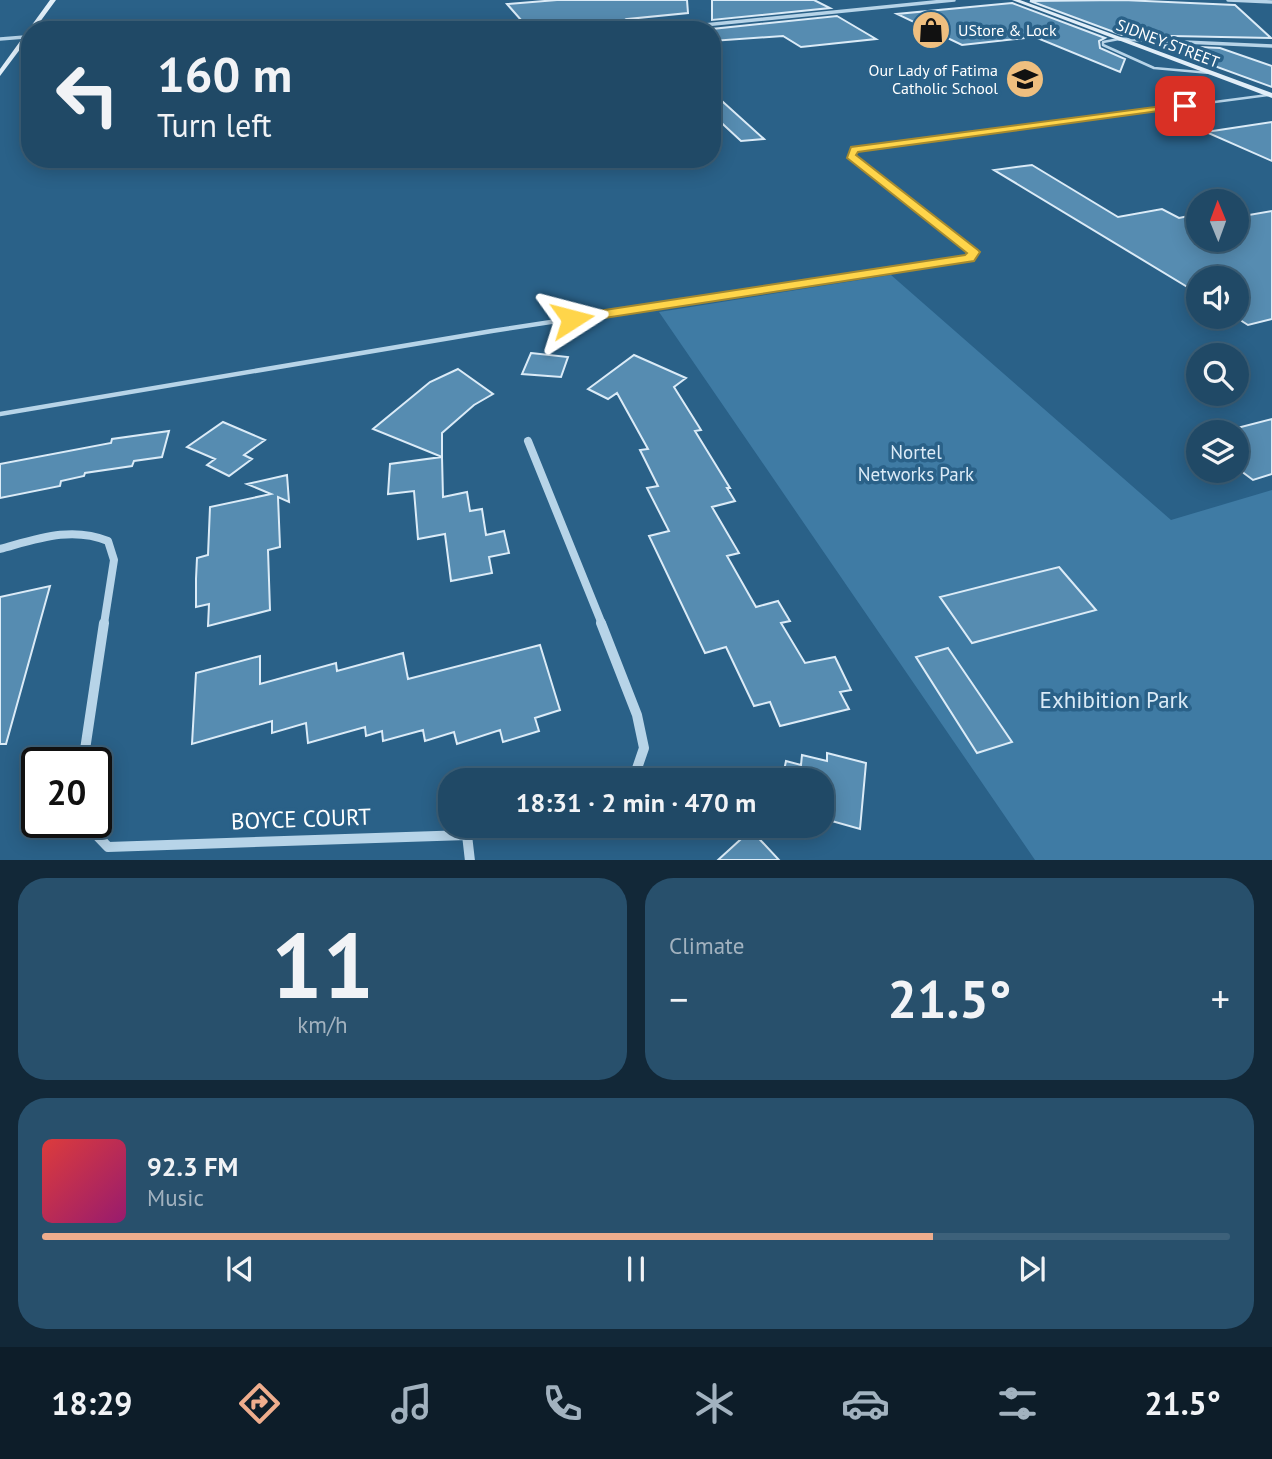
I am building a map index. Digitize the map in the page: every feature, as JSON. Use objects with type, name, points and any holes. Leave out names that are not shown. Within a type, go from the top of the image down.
[{"type":"main road","points":[[37,21],[54,0]]},
{"type":"main road","name":"SIDNEY STREET","points":[[1015,0],[1270,96]]},
{"type":"main road","points":[[0,74],[21,43]]},
{"type":"street","points":[[721,23],[954,0]]},
{"type":"street","points":[[1228,0],[1272,2]]},
{"type":"street","points":[[0,39],[21,34]]},
{"type":"street","points":[[1119,39],[1272,46]]},
{"type":"street","points":[[528,441],[556,505],[637,715],[644,748],[637,768]]},
{"type":"street","points":[[0,549],[65,533],[90,532],[108,541],[114,560],[85,747]]},
{"type":"street","name":"BOYCE COURT","points":[[99,838],[108,847],[438,836]]},
{"type":"street","points":[[467,838],[470,860]]},
{"type":"lane","points":[[1119,39],[1103,42],[1103,45],[1132,63],[1156,70],[1210,73]]},
{"type":"lane","points":[[0,414],[492,331],[969,258],[974,252],[850,156],[855,149],[1270,96]]},
{"type":"green space","points":[[891,275],[1171,520],[1272,490],[1272,860],[1035,860],[659,312]]},
{"type":"building","points":[[557,0],[687,0],[688,13],[622,21],[522,21],[507,4]]},
{"type":"building","points":[[712,0],[814,0],[830,8],[712,20]]},
{"type":"building","points":[[1123,0],[1235,5],[1271,38],[1122,35],[1030,1]]},
{"type":"building","points":[[1012,3],[1105,38],[1099,41],[1100,48],[1125,59],[1120,72],[1035,37],[962,45],[897,14]]},
{"type":"building","points":[[837,16],[876,39],[801,47],[783,36],[721,40],[721,28]]},
{"type":"building","points":[[1157,45],[1220,48],[1272,66],[1272,87]]},
{"type":"building","points":[[721,100],[764,139],[741,141],[721,122]]},
{"type":"building","points":[[1272,122],[1272,161],[1206,132]]},
{"type":"building","points":[[1032,165],[1118,217],[1162,209],[1179,218],[1186,217],[1186,252],[1250,252],[1250,215],[1272,211],[1272,319],[1249,325],[1249,266],[1186,266],[1186,286],[994,170]]},
{"type":"building","points":[[531,353],[568,357],[561,377],[522,374]]},
{"type":"building","points":[[634,355],[686,378],[674,387],[701,430],[695,431],[730,488],[727,488],[735,501],[712,507],[739,553],[727,556],[756,607],[778,601],[790,621],[781,623],[805,663],[835,657],[851,690],[840,692],[849,709],[780,726],[770,702],[754,706],[726,647],[705,653],[649,536],[669,531],[647,488],[658,486],[640,450],[648,449],[617,393],[608,399],[588,389]]},
{"type":"building","points":[[458,369],[493,394],[474,405],[442,433],[442,457],[373,429],[430,382]]},
{"type":"building","points":[[1272,419],[1272,474],[1253,480],[1249,477],[1249,425]]},
{"type":"building","points":[[223,422],[265,440],[244,455],[252,459],[229,476],[207,465],[215,459],[187,447]]},
{"type":"building","points":[[169,431],[162,457],[134,461],[132,466],[85,473],[84,476],[61,481],[60,486],[0,498],[0,464],[111,443],[112,439]]},
{"type":"building","points":[[442,457],[443,497],[467,492],[470,511],[482,509],[486,535],[504,531],[509,553],[489,557],[492,573],[451,581],[445,534],[418,539],[414,491],[388,494],[390,464]]},
{"type":"building","points":[[287,475],[289,502],[278,497],[280,547],[268,550],[270,610],[208,626],[209,604],[196,607],[196,579],[197,558],[208,555],[210,507],[271,494],[247,484]]},
{"type":"building","points":[[1059,567],[1096,610],[972,643],[940,597]]},
{"type":"building","points":[[50,586],[6,744],[0,744],[0,597]]},
{"type":"building","points":[[540,645],[560,710],[535,718],[539,731],[503,742],[500,730],[457,744],[454,732],[425,741],[423,730],[383,741],[382,731],[366,736],[365,727],[308,743],[306,723],[272,733],[272,721],[192,744],[196,673],[260,656],[260,684],[336,663],[337,671],[403,653],[408,679]]},
{"type":"building","points":[[948,648],[1012,742],[977,753],[916,657]]},
{"type":"building","points":[[827,753],[866,763],[860,829],[834,822],[834,768],[785,768],[786,761],[801,765],[802,755],[827,761]]},
{"type":"building","points":[[742,838],[758,838],[779,860],[718,860]]},
{"type":"place","name":"UStore & Lock","points":[[931,30]]},
{"type":"place","name":"Our Lady of Fatima Catholic School","points":[[1025,79]]},
{"type":"route","points":[[572,319],[969,258],[974,252],[850,156],[855,149],[1185,106]]},
{"type":"park label","name":"Nortel Networks Park","points":[[916,463]]},
{"type":"park label","name":"Exhibition Park","points":[[1114,700]]}]
